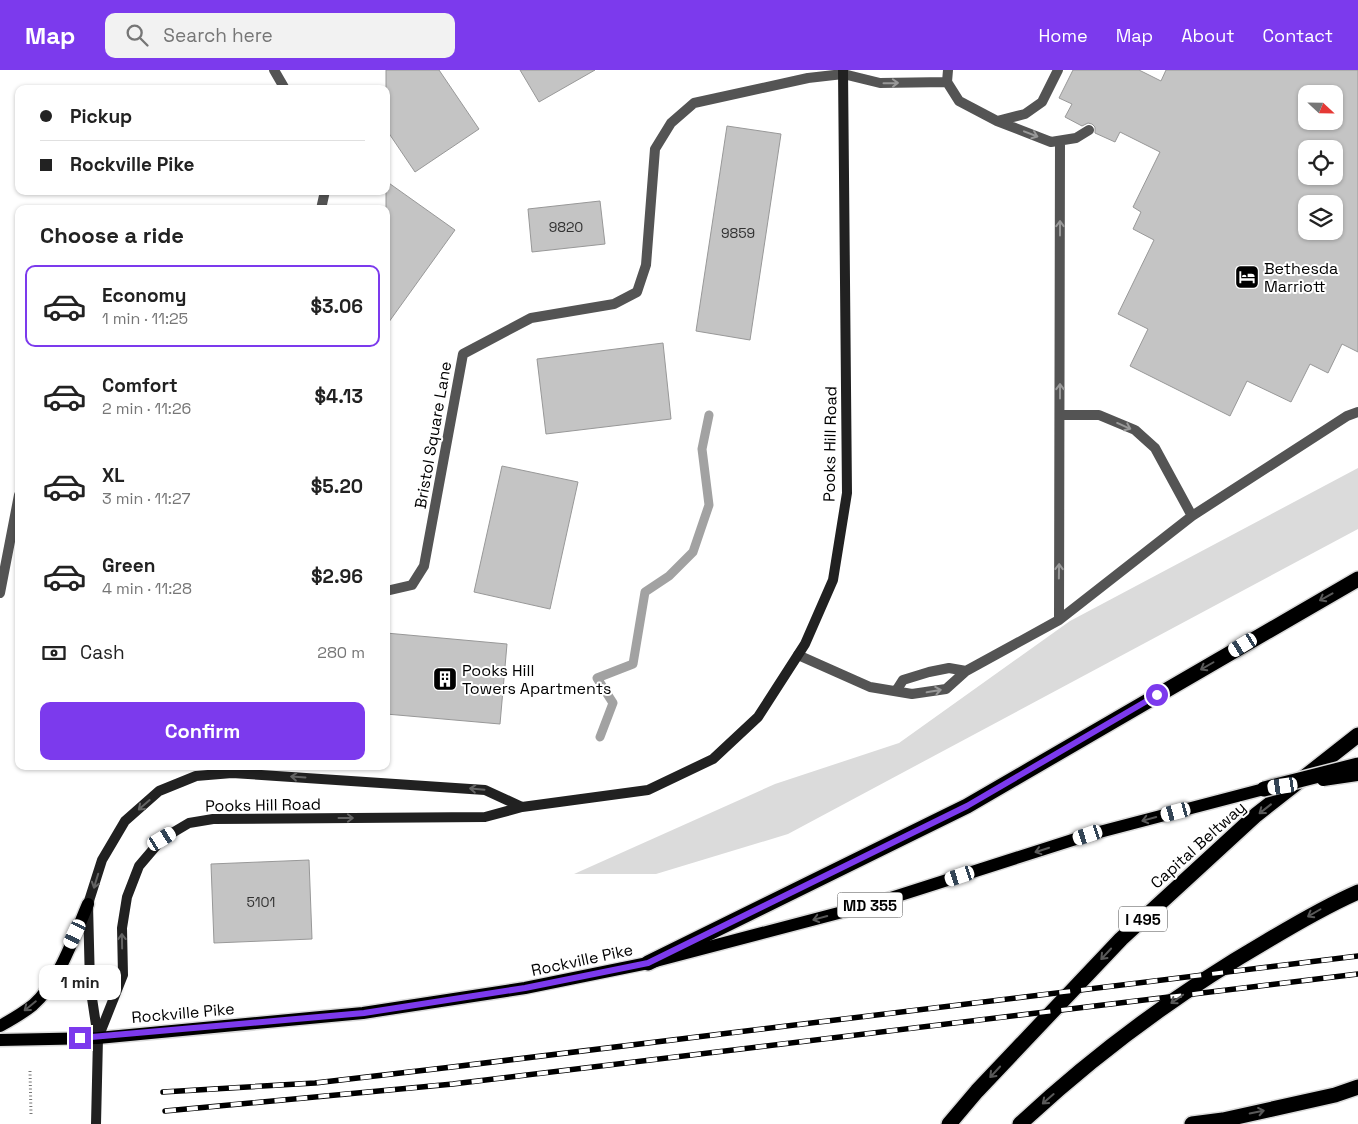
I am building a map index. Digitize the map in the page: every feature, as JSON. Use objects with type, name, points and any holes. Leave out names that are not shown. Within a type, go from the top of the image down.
[{"type":"highway","points":[[648,963],[967,806],[1358,579]]},
{"type":"highway","name":"Capital Beltway","points":[[949,1124],[977,1091],[1121,939],[1256,815],[1358,735]]},
{"type":"highway","points":[[1264,789],[1358,765]]},
{"type":"highway","points":[[1020,1124],[1111,1046],[1224,966],[1329,905],[1358,892]]},
{"type":"highway","points":[[1192,1124],[1223,1120],[1316,1100],[1358,1088]]},
{"type":"main road","name":"Rockville Pike","points":[[0,1040],[98,1038],[364,1013],[525,988],[648,963],[869,905],[1088,835],[1264,789],[1358,775]]},
{"type":"main road","points":[[0,1026],[34,1005],[46,990],[54,978],[88,904]]},
{"type":"street","points":[[274,70],[283,85]]},
{"type":"street","points":[[948,70],[947,82],[959,101],[997,122],[1051,142],[1076,138],[1089,130]]},
{"type":"street","points":[[997,122],[1025,114],[1042,102],[1058,70]]},
{"type":"street","points":[[845,71],[880,83],[947,82]]},
{"type":"street","name":"Bristol Square Lane","points":[[390,589],[412,585],[424,566],[463,354],[532,318],[614,304],[636,292],[646,265],[655,149],[671,123],[694,103],[845,71]]},
{"type":"street","name":"Pooks Hill Road","points":[[98,1038],[123,974],[122,928],[127,897],[139,866],[162,839],[189,823],[213,819],[485,817],[522,807],[648,790],[712,759],[758,717],[805,644],[833,580],[847,493],[845,71]]},
{"type":"street","points":[[1059,620],[1060,140]]},
{"type":"street","points":[[798,655],[870,686],[912,694],[946,689],[966,671],[1059,620],[1192,516],[1347,416],[1358,412]]},
{"type":"street","points":[[1060,415],[1099,415],[1135,430],[1155,448],[1192,516]]},
{"type":"street","points":[[0,592],[15,528]]},
{"type":"street","points":[[896,691],[903,680],[929,672],[949,668],[966,671]]},
{"type":"street","name":"Pooks Hill Road","points":[[96,1124],[98,1038],[90,985],[88,904],[102,860],[125,821],[159,791],[196,776],[232,772],[485,790],[522,807]]},
{"type":"path","points":[[30,1071],[31,1114]]},
{"type":"shaded area","points":[[1358,468],[1358,529],[788,834],[656,874],[574,874],[775,784],[899,743],[1070,621]]},
{"type":"building","points":[[386,70],[439,70],[479,129],[415,172],[390,135],[390,85],[386,85]]},
{"type":"building","points":[[520,70],[595,70],[539,102]]},
{"type":"building","name":"Bethesda Marriott","points":[[1073,70],[1139,70],[1161,81],[1166,70],[1358,70],[1358,352],[1342,344],[1328,373],[1310,364],[1291,402],[1247,381],[1230,416],[1130,366],[1148,329],[1118,314],[1154,240],[1133,229],[1141,212],[1133,207],[1160,152],[1120,132],[1115,142],[1095,133],[1095,127],[1092,124],[1088,123],[1082,126],[1065,117],[1072,104],[1059,98]]},
{"type":"building","points":[[727,126],[781,134],[750,340],[696,331]]},
{"type":"building","points":[[390,184],[455,230],[390,320],[390,205],[386,205],[386,195],[390,195]]},
{"type":"building","points":[[600,201],[605,244],[532,252],[528,209]]},
{"type":"building","points":[[663,343],[671,419],[546,434],[537,359]]},
{"type":"building","points":[[502,466],[578,482],[550,609],[474,592]]},
{"type":"building","name":"Pooks Hill Towers Apartments","points":[[390,633],[507,644],[500,724],[390,714]]},
{"type":"building","points":[[309,860],[312,939],[214,943],[211,864]]},
{"type":"waterway","points":[[600,737],[613,703],[597,678],[633,664],[645,592],[669,576],[693,552],[709,505],[702,449],[709,415]]},
{"type":"railway","points":[[163,1092],[315,1083],[1358,956]]},
{"type":"railway","points":[[165,1111],[453,1084],[1358,974]]},
{"type":"place","name":"Bethesda Marriott","points":[[1247,277]]},
{"type":"place","name":"Pooks Hill Towers Apartments","points":[[445,679]]},
{"type":"route","points":[[80,1038],[98,1038],[364,1013],[525,988],[648,963],[967,806],[1157,695]]}]
